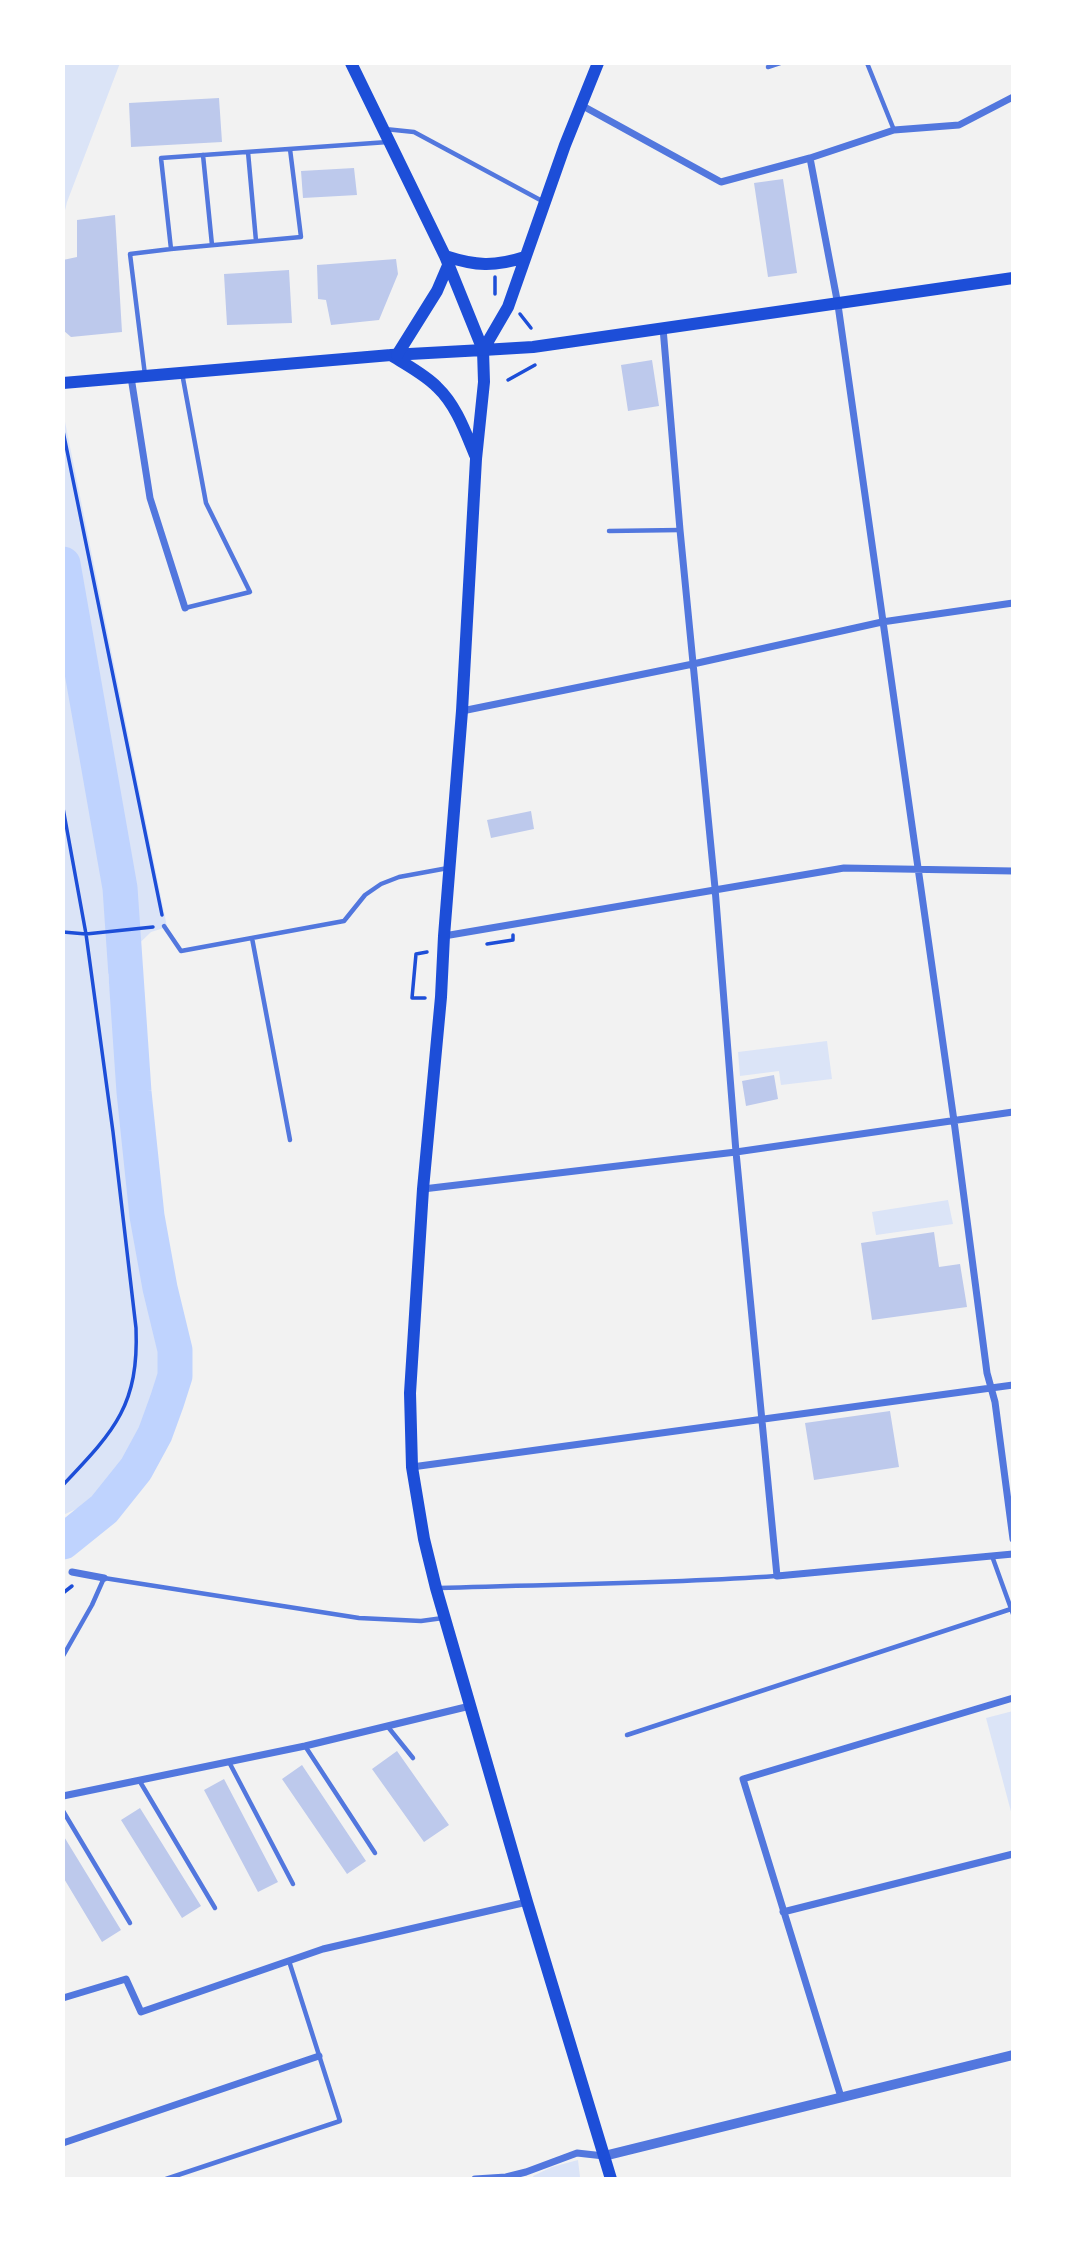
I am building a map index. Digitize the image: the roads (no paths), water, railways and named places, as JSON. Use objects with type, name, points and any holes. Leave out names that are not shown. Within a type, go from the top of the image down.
[{"type":"main road","points":[[351,63],[447,260],[483,351],[484,382],[476,459],[441,997],[423,1189],[410,1393],[412,1467],[424,1539],[444,1618],[611,2179]]},
{"type":"main road","points":[[483,351],[508,307],[598,63]]},
{"type":"main road","points":[[447,260],[472,264],[503,264],[525,257]]},
{"type":"main road","points":[[394,355],[437,291],[447,260]]},
{"type":"main road","points":[[63,383],[394,355],[533,347],[1013,278]]},
{"type":"main road","points":[[394,355],[436,386],[450,402],[464,426],[476,459]]},
{"type":"street","points":[[581,105],[721,182],[810,158],[894,130],[959,125],[1013,97]]},
{"type":"street","points":[[810,158],[838,305],[954,1121],[986,1373],[995,1402],[1013,1539]]},
{"type":"street","points":[[663,328],[715,888],[736,1152],[777,1576],[1013,1554]]},
{"type":"street","points":[[138,376],[150,498],[185,608]]},
{"type":"street","points":[[461,711],[882,622],[1013,603]]},
{"type":"street","points":[[444,936],[844,868],[1013,871]]},
{"type":"street","points":[[423,1189],[736,1152],[1013,1112]]},
{"type":"street","points":[[412,1467],[1013,1385]]},
{"type":"street","points":[[72,1572],[104,1578]]},
{"type":"street","points":[[841,2097],[743,1779],[1013,1698]]},
{"type":"street","points":[[63,1796],[305,1746],[470,1706]]},
{"type":"street","points":[[783,1912],[1013,1854]]},
{"type":"street","points":[[63,1998],[126,1979],[141,2012],[323,1949],[527,1902]]},
{"type":"street","points":[[475,2179],[506,2177],[526,2172],[577,2153],[604,2156],[1013,2055]]},
{"type":"street","points":[[63,2143],[319,2056]]},
{"type":"lane","points":[[768,67],[780,63]]},
{"type":"lane","points":[[867,63],[894,130]]},
{"type":"lane","points":[[383,129],[414,131],[545,202]]},
{"type":"lane","points":[[171,249],[161,158],[389,142]]},
{"type":"lane","points":[[138,376],[130,254],[301,237],[290,149]]},
{"type":"lane","points":[[247,152],[256,241]]},
{"type":"lane","points":[[203,155],[212,245]]},
{"type":"lane","points":[[181,372],[206,503],[250,592],[185,608]]},
{"type":"lane","points":[[609,531],[680,530]]},
{"type":"lane","points":[[164,926],[181,951],[344,921],[365,895],[381,884],[399,877],[450,868]]},
{"type":"lane","points":[[252,938],[290,1140]]},
{"type":"lane","points":[[627,1735],[1012,1612],[992,1556]]},
{"type":"lane","points":[[436,1588],[582,1582],[706,1581],[777,1576]]},
{"type":"lane","points":[[63,1656],[104,1578],[359,1618],[421,1621],[444,1618]]},
{"type":"lane","points":[[388,1727],[413,1758]]},
{"type":"lane","points":[[305,1746],[375,1853]]},
{"type":"lane","points":[[229,1762],[293,1884]]},
{"type":"lane","points":[[139,1780],[215,1909]]},
{"type":"lane","points":[[63,1811],[130,1923]]},
{"type":"lane","points":[[166,2179],[340,2121],[288,1961]]},
{"type":"waterway","points":[[63,564],[120,888],[134,1092],[147,1216],[175,1350],[175,1376],[167,1401],[155,1434],[136,1469],[104,1509],[63,1542]]}]
